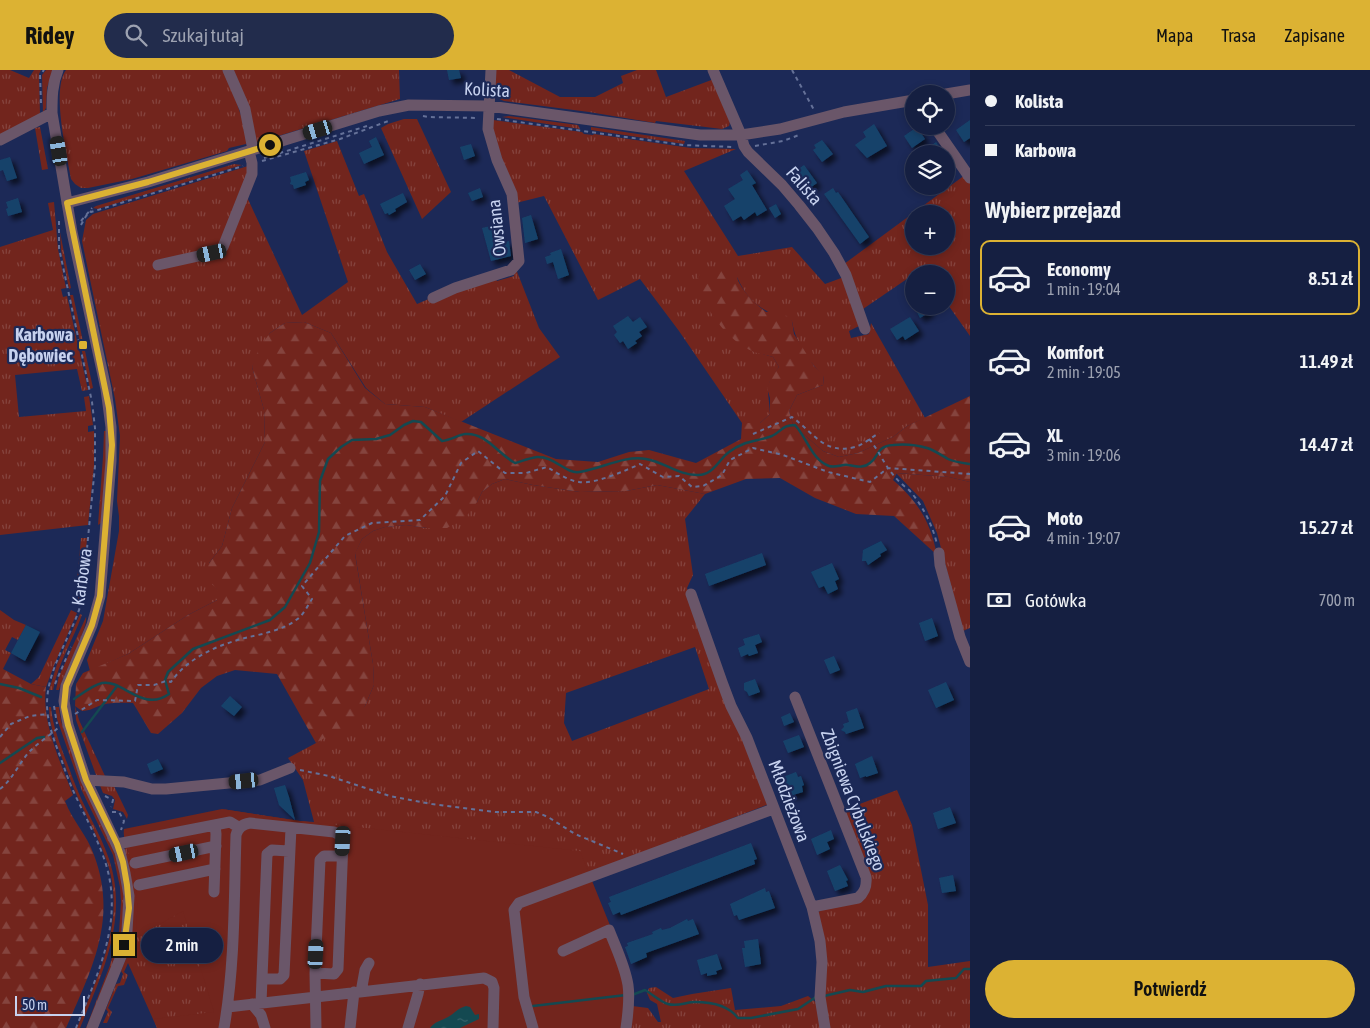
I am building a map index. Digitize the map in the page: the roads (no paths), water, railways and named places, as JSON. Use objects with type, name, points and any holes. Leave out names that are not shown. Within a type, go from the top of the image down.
[{"type":"street","name":"Karbowa","points":[[58,70],[47,116],[106,389],[112,445],[100,596],[92,625],[66,686],[64,701],[68,725],[86,780],[117,844],[123,862],[129,908],[127,931],[120,962],[92,1028]]},
{"type":"street","points":[[158,265],[212,253],[223,247],[250,180],[245,109],[228,70]]},
{"type":"street","name":"Falista","points":[[713,70],[743,142],[793,198],[842,266],[865,329]]},
{"type":"street","name":"Owsiana","points":[[433,298],[455,288],[511,270],[519,261],[512,194],[491,141],[489,113],[491,72]]},
{"type":"street","points":[[955,91],[970,90]]},
{"type":"street","name":"Kolista","points":[[67,203],[90,205],[140,185],[249,158],[395,107],[424,105],[700,135],[743,142],[760,133],[802,129],[844,112],[905,98]]},
{"type":"street","points":[[0,140],[47,116]]},
{"type":"street","points":[[940,135],[970,178]]},
{"type":"street","points":[[939,553],[940,565],[965,635],[970,662]]},
{"type":"street","name":"Młodzieżowa","points":[[691,594],[731,706],[747,738],[812,907],[820,941],[822,962],[820,997],[825,1028]]},
{"type":"street","name":"Zbigniewa Cybulskiego","points":[[796,696],[867,883],[863,894],[858,898],[812,907]]},
{"type":"street","points":[[86,780],[124,782],[152,789],[166,789],[260,780],[290,768]]},
{"type":"street","points":[[533,1028],[524,996],[509,908],[635,859],[773,809]]},
{"type":"street","points":[[117,844],[230,822],[240,828]]},
{"type":"street","points":[[224,1028],[228,1007],[236,835],[244,824],[334,832],[340,835],[343,841],[338,969],[334,974],[315,973]]},
{"type":"street","points":[[214,892],[215,825]]},
{"type":"street","points":[[262,978],[280,979],[284,975],[291,828]]},
{"type":"street","points":[[135,863],[216,846]]},
{"type":"street","points":[[265,1028],[256,1003],[262,978],[268,854],[272,850],[289,851]]},
{"type":"street","points":[[316,1028],[315,973],[320,860],[324,856],[342,856]]},
{"type":"street","points":[[139,885],[215,869]]},
{"type":"street","points":[[563,951],[609,930],[624,966],[628,986],[629,1004],[626,1028]]},
{"type":"street","points":[[350,1028],[358,992],[370,962]]},
{"type":"street","points":[[228,1007],[480,978],[490,980],[494,988],[493,1028]]},
{"type":"street","points":[[408,1028],[420,984]]},
{"type":"water","points":[[466,1006],[470,1007],[475,1015],[479,1014],[479,1019],[460,1028],[430,1028],[436,1022]]},
{"type":"waterway","points":[[74,699],[102,683],[118,686],[141,698],[159,699],[169,694],[165,680],[168,672],[193,649],[270,620],[285,607],[310,563],[319,532],[320,481],[328,459],[352,440],[376,439],[390,435],[413,421],[421,422],[442,441],[465,434],[472,434],[486,440],[515,463],[534,457],[543,457],[574,472],[638,458],[653,461],[684,473],[703,475],[712,470],[725,455],[735,448],[745,443],[772,436],[791,425],[795,425],[799,430],[818,459],[829,466],[865,466],[873,461],[878,452],[884,447],[901,445],[927,448],[950,460],[970,464]]},
{"type":"waterway","points":[[0,684],[19,688],[41,697]]},
{"type":"waterway","points":[[82,732],[117,686]]},
{"type":"waterway","points":[[0,763],[37,738],[44,737]]},
{"type":"waterway","points":[[824,996],[850,990],[863,992],[886,986],[921,986],[926,981],[956,978],[964,969],[970,969]]},
{"type":"waterway","points":[[632,995],[645,990],[662,1002],[672,1005],[695,1002],[713,1004],[724,1007],[738,1018],[751,1018],[798,1009],[816,997]]},
{"type":"waterway","points":[[533,1006],[626,995]]},
{"type":"place","name":"Karbowa Dębowiec","points":[[83,345]]}]
